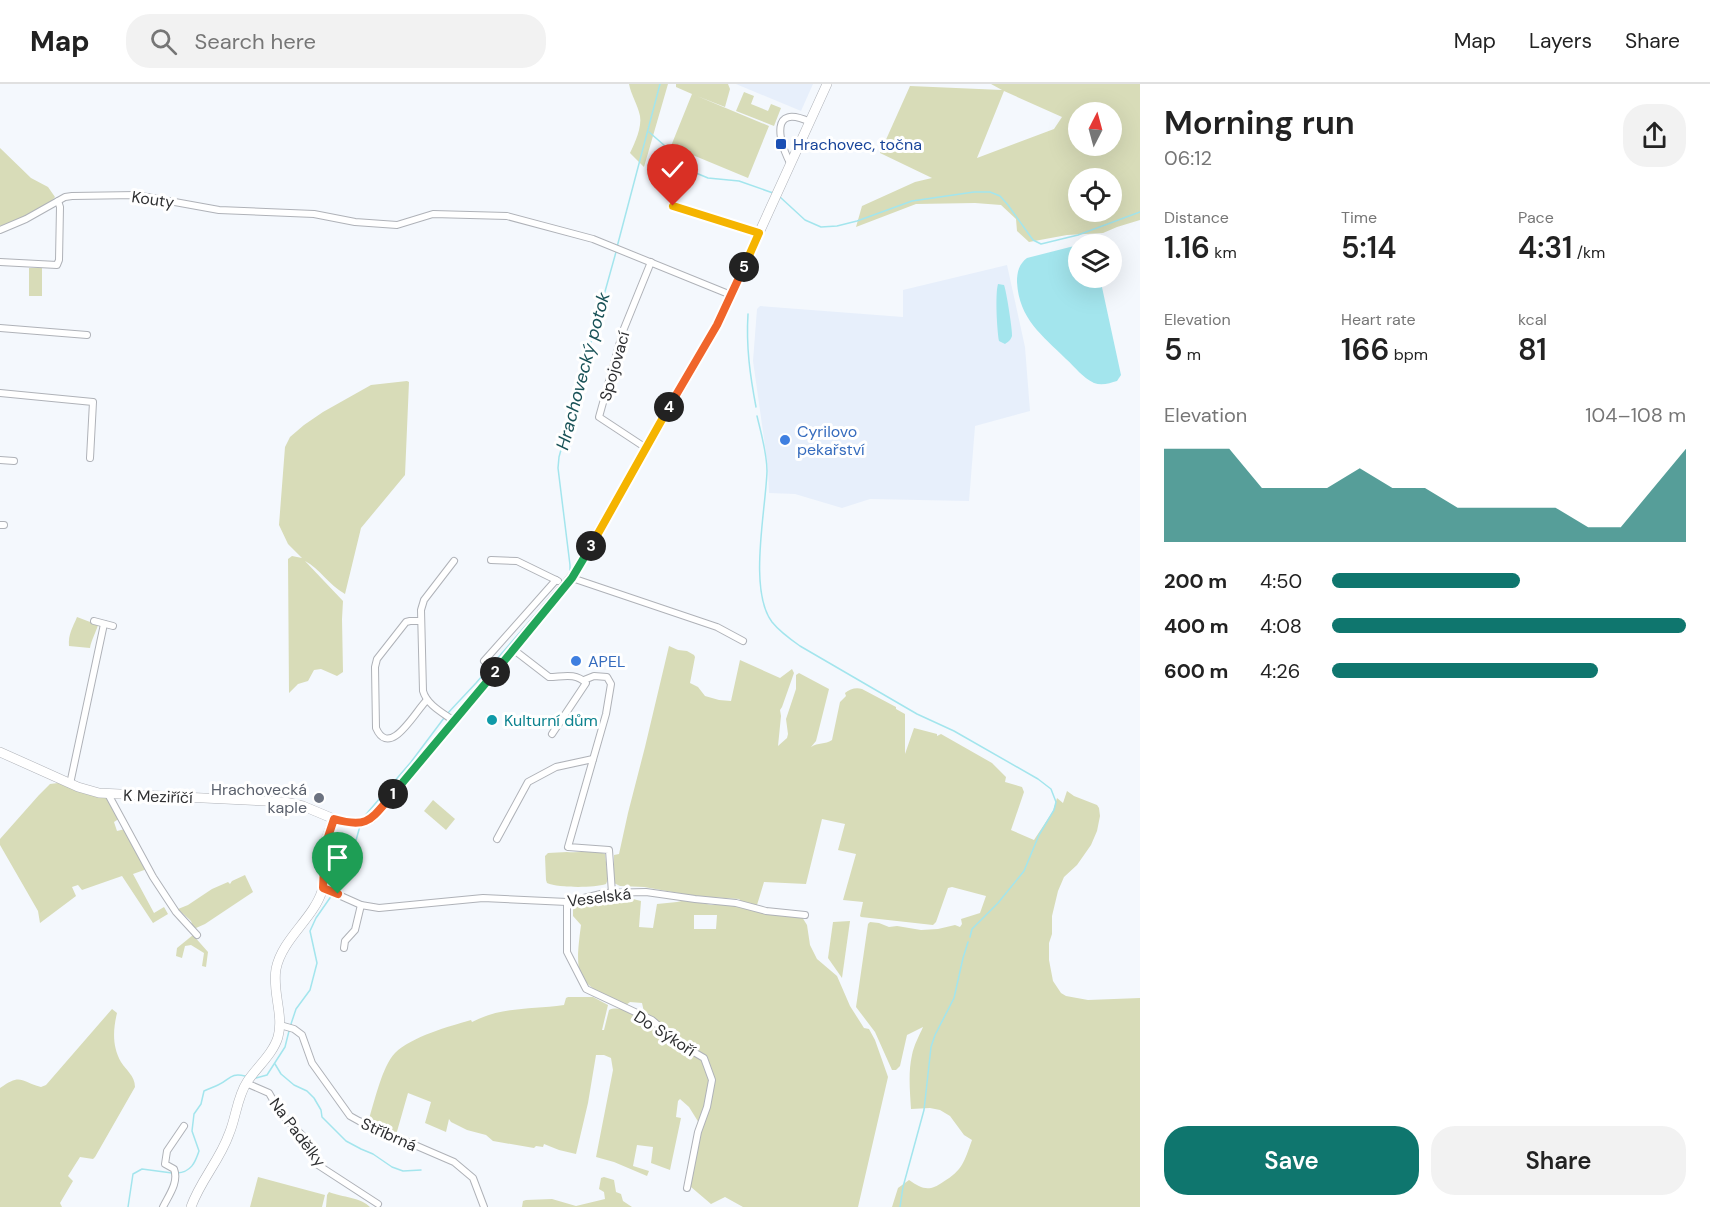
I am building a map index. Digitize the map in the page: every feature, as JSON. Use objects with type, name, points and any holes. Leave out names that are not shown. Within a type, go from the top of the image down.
[{"type":"street","points":[[484,661],[561,583],[572,578],[717,325],[827,84]]},
{"type":"street","points":[[790,163],[781,133],[781,122],[784,118],[792,116],[810,122]]},
{"type":"street","name":"Kouty","points":[[0,230],[69,196],[136,195],[219,210],[314,214],[355,222],[397,225],[433,214],[507,216],[613,246],[731,295]]},
{"type":"street","points":[[0,262],[57,265],[60,205],[58,201]]},
{"type":"street","points":[[673,206],[759,233]]},
{"type":"street","name":"Spojovací","points":[[646,448],[600,417],[623,331],[651,262]]},
{"type":"street","points":[[0,328],[87,336]]},
{"type":"street","points":[[0,393],[93,402],[90,458]]},
{"type":"street","points":[[0,460],[14,461]]},
{"type":"street","points":[[491,560],[517,561],[561,583]]},
{"type":"street","points":[[454,561],[424,600],[421,621],[423,691],[427,700],[448,717],[514,650],[561,583]]},
{"type":"street","points":[[572,578],[717,627],[743,641]]},
{"type":"street","points":[[94,621],[113,627]]},
{"type":"street","points":[[421,621],[406,622],[377,659],[375,667],[378,733],[388,739],[398,736],[427,700]]},
{"type":"street","points":[[70,784],[104,624]]},
{"type":"street","points":[[514,650],[549,677],[570,675],[584,680],[594,676],[607,677],[611,684],[606,714],[568,848],[609,850],[612,893]]},
{"type":"street","points":[[552,734],[586,683],[584,680]]},
{"type":"street","name":"K Meziříčí","points":[[0,752],[70,784],[108,794],[285,802],[303,806],[334,819],[360,823],[374,816],[448,717]]},
{"type":"street","points":[[497,839],[528,782],[556,767],[593,759]]},
{"type":"street","points":[[108,794],[153,877],[176,912],[196,935]]},
{"type":"street","points":[[191,1207],[194,1196],[229,1136],[249,1079],[267,1057],[286,1027],[276,968],[290,940],[330,890],[325,846],[334,819]]},
{"type":"street","name":"Veselská","points":[[330,890],[361,905],[379,908],[483,898],[567,902],[612,893],[645,891],[736,903],[766,911],[805,915]]},
{"type":"street","name":"Do Sýkoří","points":[[567,902],[567,952],[586,989],[652,1020],[680,1044],[704,1058],[712,1080],[707,1107],[698,1132],[687,1188]]},
{"type":"street","points":[[344,948],[345,941],[355,930],[361,905]]},
{"type":"street","name":"Stříbrná","points":[[286,1027],[302,1035],[312,1063],[350,1116],[454,1162],[474,1178],[484,1207]]},
{"type":"street","name":"Na Padělky","points":[[249,1079],[268,1093],[281,1114],[306,1139],[318,1165],[378,1204]]},
{"type":"street","points":[[163,1207],[174,1184],[176,1173],[165,1164],[167,1151],[184,1126]]},
{"type":"shaded area","points":[[736,84],[813,84],[801,111]]},
{"type":"shaded area","points":[[1007,265],[1025,347],[1030,411],[975,426],[969,501],[870,499],[842,508],[795,494],[769,493],[768,467],[753,361],[757,309],[760,306],[903,317],[903,290]]},
{"type":"green space","points":[[629,84],[668,84],[644,167],[630,153],[638,135],[640,120]]},
{"type":"green space","points":[[676,84],[728,84],[730,89],[725,107],[697,96],[769,126],[748,178],[671,146],[692,94],[676,87]]},
{"type":"green space","points":[[991,84],[1140,84],[1140,220],[1103,233],[1068,234],[1029,242],[1017,231],[1016,219],[1001,205],[916,204],[856,227],[862,206],[915,182],[932,178],[880,153],[910,86],[1002,90]],"holes":[[[1004,91],[1062,117],[1054,129],[977,158]]]},
{"type":"green space","points":[[744,92],[754,96],[751,104],[768,111],[771,104],[781,108],[774,126],[736,111]]},
{"type":"green space","points":[[0,148],[31,178],[48,187],[55,197],[38,210],[0,226]]},
{"type":"green space","points":[[29,268],[42,268],[42,296],[29,296]]},
{"type":"green space","points":[[409,382],[405,475],[361,528],[345,594],[305,561],[343,601],[343,672],[337,676],[321,669],[314,670],[308,681],[298,684],[289,693],[288,559],[292,556],[302,558],[288,544],[279,525],[285,447],[290,437],[304,425],[371,385]]},
{"type":"green space","points":[[77,617],[98,625],[90,648],[69,646],[70,634]]},
{"type":"green space","points":[[669,646],[694,655],[690,683],[698,687],[705,696],[719,700],[731,701],[740,660],[780,678],[792,669],[794,673],[780,710],[778,746],[787,738],[786,719],[796,689],[796,675],[799,673],[829,689],[816,741],[811,747],[832,740],[840,702],[846,696],[845,693],[860,688],[905,714],[905,754],[914,728],[937,734],[937,736],[941,734],[992,763],[1006,777],[1005,782],[1022,787],[1024,792],[1011,830],[1034,840],[1053,811],[1057,798],[1063,803],[1067,791],[1097,805],[1100,816],[1091,845],[1077,865],[1064,877],[1058,891],[1052,916],[1049,960],[1053,981],[1061,993],[1066,996],[1088,1000],[1140,998],[1140,1207],[892,1207],[898,1188],[909,1180],[918,1186],[930,1188],[950,1178],[965,1160],[972,1140],[964,1135],[950,1116],[940,1110],[911,1109],[911,1062],[923,1027],[907,1035],[900,1066],[892,1070],[875,1032],[856,1007],[868,924],[870,922],[879,923],[889,927],[921,930],[955,925],[960,927],[961,919],[980,913],[986,896],[952,887],[948,888],[933,925],[861,917],[863,902],[843,900],[856,854],[838,850],[845,824],[822,819],[806,884],[764,882],[757,905],[742,902],[739,899],[695,896],[644,887],[620,886],[614,883],[614,855],[619,854]]},
{"type":"green space","points":[[58,783],[75,790],[109,797],[120,818],[114,822],[117,831],[125,829],[147,869],[133,874],[154,913],[164,907],[168,914],[153,923],[122,876],[82,890],[78,885],[72,887],[76,896],[40,923],[38,911],[0,845],[0,839],[50,784]]},
{"type":"green space","points":[[433,800],[455,819],[446,830],[424,811]]},
{"type":"green space","points":[[548,853],[605,854],[608,879],[606,884],[576,887],[547,883],[545,856]]},
{"type":"green space","points":[[245,875],[253,892],[205,924],[193,927],[191,921],[178,909],[212,889],[228,882],[230,884]]},
{"type":"green space","points":[[622,894],[641,901],[639,927],[653,928],[657,904],[686,900],[712,905],[728,904],[802,917],[807,925],[810,945],[817,959],[837,976],[850,1006],[864,1028],[869,1029],[888,1077],[858,1207],[743,1207],[725,1197],[711,1204],[691,1187],[689,1181],[699,1123],[689,1107],[680,1099],[676,1117],[681,1118],[670,1170],[651,1163],[653,1147],[637,1145],[633,1166],[649,1171],[647,1176],[596,1157],[613,1070],[611,1058],[604,1055],[596,1055],[576,1154],[544,1144],[543,1147],[534,1148],[493,1141],[486,1135],[467,1130],[449,1119],[446,1132],[425,1123],[431,1102],[408,1093],[396,1135],[368,1122],[382,1076],[395,1053],[411,1042],[431,1033],[495,1013],[564,1005],[568,997],[593,997],[608,1005],[602,1030],[604,1030],[609,1010],[624,1010],[643,1018],[674,1040],[676,1029],[670,1029],[644,1012],[642,1003],[630,1002],[626,1005],[597,991],[582,977],[578,957],[581,925],[573,916],[573,903],[599,896]],"holes":[[[694,915],[717,915],[716,929],[694,929]]]},
{"type":"green space","points":[[850,921],[842,978],[828,958],[833,922]]},
{"type":"green space","points":[[193,935],[208,952],[206,967],[202,966],[204,953],[191,945],[185,946],[182,958],[176,956],[177,948]]},
{"type":"green space","points":[[112,1009],[117,1013],[114,1032],[116,1050],[121,1062],[132,1076],[135,1087],[95,1157],[93,1159],[80,1157],[68,1176],[73,1181],[60,1203],[62,1207],[0,1207],[0,1088],[17,1080],[41,1087],[46,1085]]},
{"type":"green space","points":[[258,1177],[325,1195],[322,1207],[250,1207]]},
{"type":"green space","points":[[601,1178],[614,1180],[616,1192],[621,1194],[623,1201],[632,1207],[522,1207],[523,1201],[526,1200],[552,1199],[576,1206],[605,1199],[604,1192],[599,1189]]},
{"type":"green space","points":[[329,1192],[357,1200],[370,1207],[326,1207]]},
{"type":"water","points":[[1068,248],[1068,288],[1102,288],[1121,375],[1117,381],[1097,384],[1090,381],[1033,325],[1022,306],[1017,282],[1018,272],[1027,258]]},
{"type":"water","points":[[998,284],[1004,285],[1011,327],[1012,336],[1005,344],[999,341],[998,336],[996,304]]},
{"type":"waterway","name":"Hrachovecký potok","points":[[617,247],[660,84]]},
{"type":"waterway","points":[[649,132],[696,173],[708,178],[739,181],[773,193]]},
{"type":"waterway","points":[[780,197],[805,220],[821,227],[857,221],[912,201],[974,192],[990,192],[1000,196],[1033,240],[1041,244],[1078,235],[1140,212]]},
{"type":"waterway","name":"Hrachovecký potok","points":[[570,571],[558,468],[559,457],[616,252]]},
{"type":"waterway","points":[[748,314],[749,361],[756,407]]},
{"type":"waterway","points":[[757,416],[767,471],[760,549],[761,590],[765,608],[772,622],[800,646],[917,714],[954,731],[1038,779],[1051,789],[1056,802],[1054,810],[1039,835],[1024,871],[998,903],[972,929],[970,937]]},
{"type":"waterway","name":"Hrachovecký potok","points":[[447,714],[535,615]]},
{"type":"waterway","name":"Hrachovecký potok","points":[[362,819],[411,762],[444,718]]},
{"type":"waterway","name":"Hrachovecký potok","points":[[334,891],[348,869],[360,826]]},
{"type":"waterway","name":"Hrachovecký potok","points":[[290,1027],[296,1009],[310,990],[317,963],[310,931],[332,895]]},
{"type":"waterway","points":[[900,1207],[903,1187],[924,1110],[931,1047],[954,998],[968,942]]},
{"type":"waterway","name":"Hrachovecký potok","points":[[256,1078],[267,1075],[285,1047],[289,1031]]},
{"type":"waterway","points":[[275,1064],[281,1074],[314,1098],[322,1117],[346,1141],[373,1154],[392,1167],[403,1171],[421,1170]]},
{"type":"waterway","name":"Hrachovecký potok","points":[[177,1173],[186,1171],[192,1166],[199,1151],[192,1131],[194,1114],[201,1104],[204,1091],[233,1076],[245,1076]]},
{"type":"waterway","name":"Hrachovecký potok","points":[[128,1207],[133,1174],[142,1169],[172,1173]]},
{"type":"place","name":"Hrachovec, točna","points":[[781,144]]},
{"type":"place","name":"Cyrilovo pekařství","points":[[785,440]]},
{"type":"place","name":"APEL","points":[[576,661]]},
{"type":"place","name":"Kulturní dům","points":[[492,720]]},
{"type":"place","name":"Hrachovecká kaple","points":[[319,798]]},
{"type":"route","points":[[338,894],[323,888],[325,846],[334,819],[357,824],[372,818],[572,578],[717,325],[759,233],[673,206]]}]
